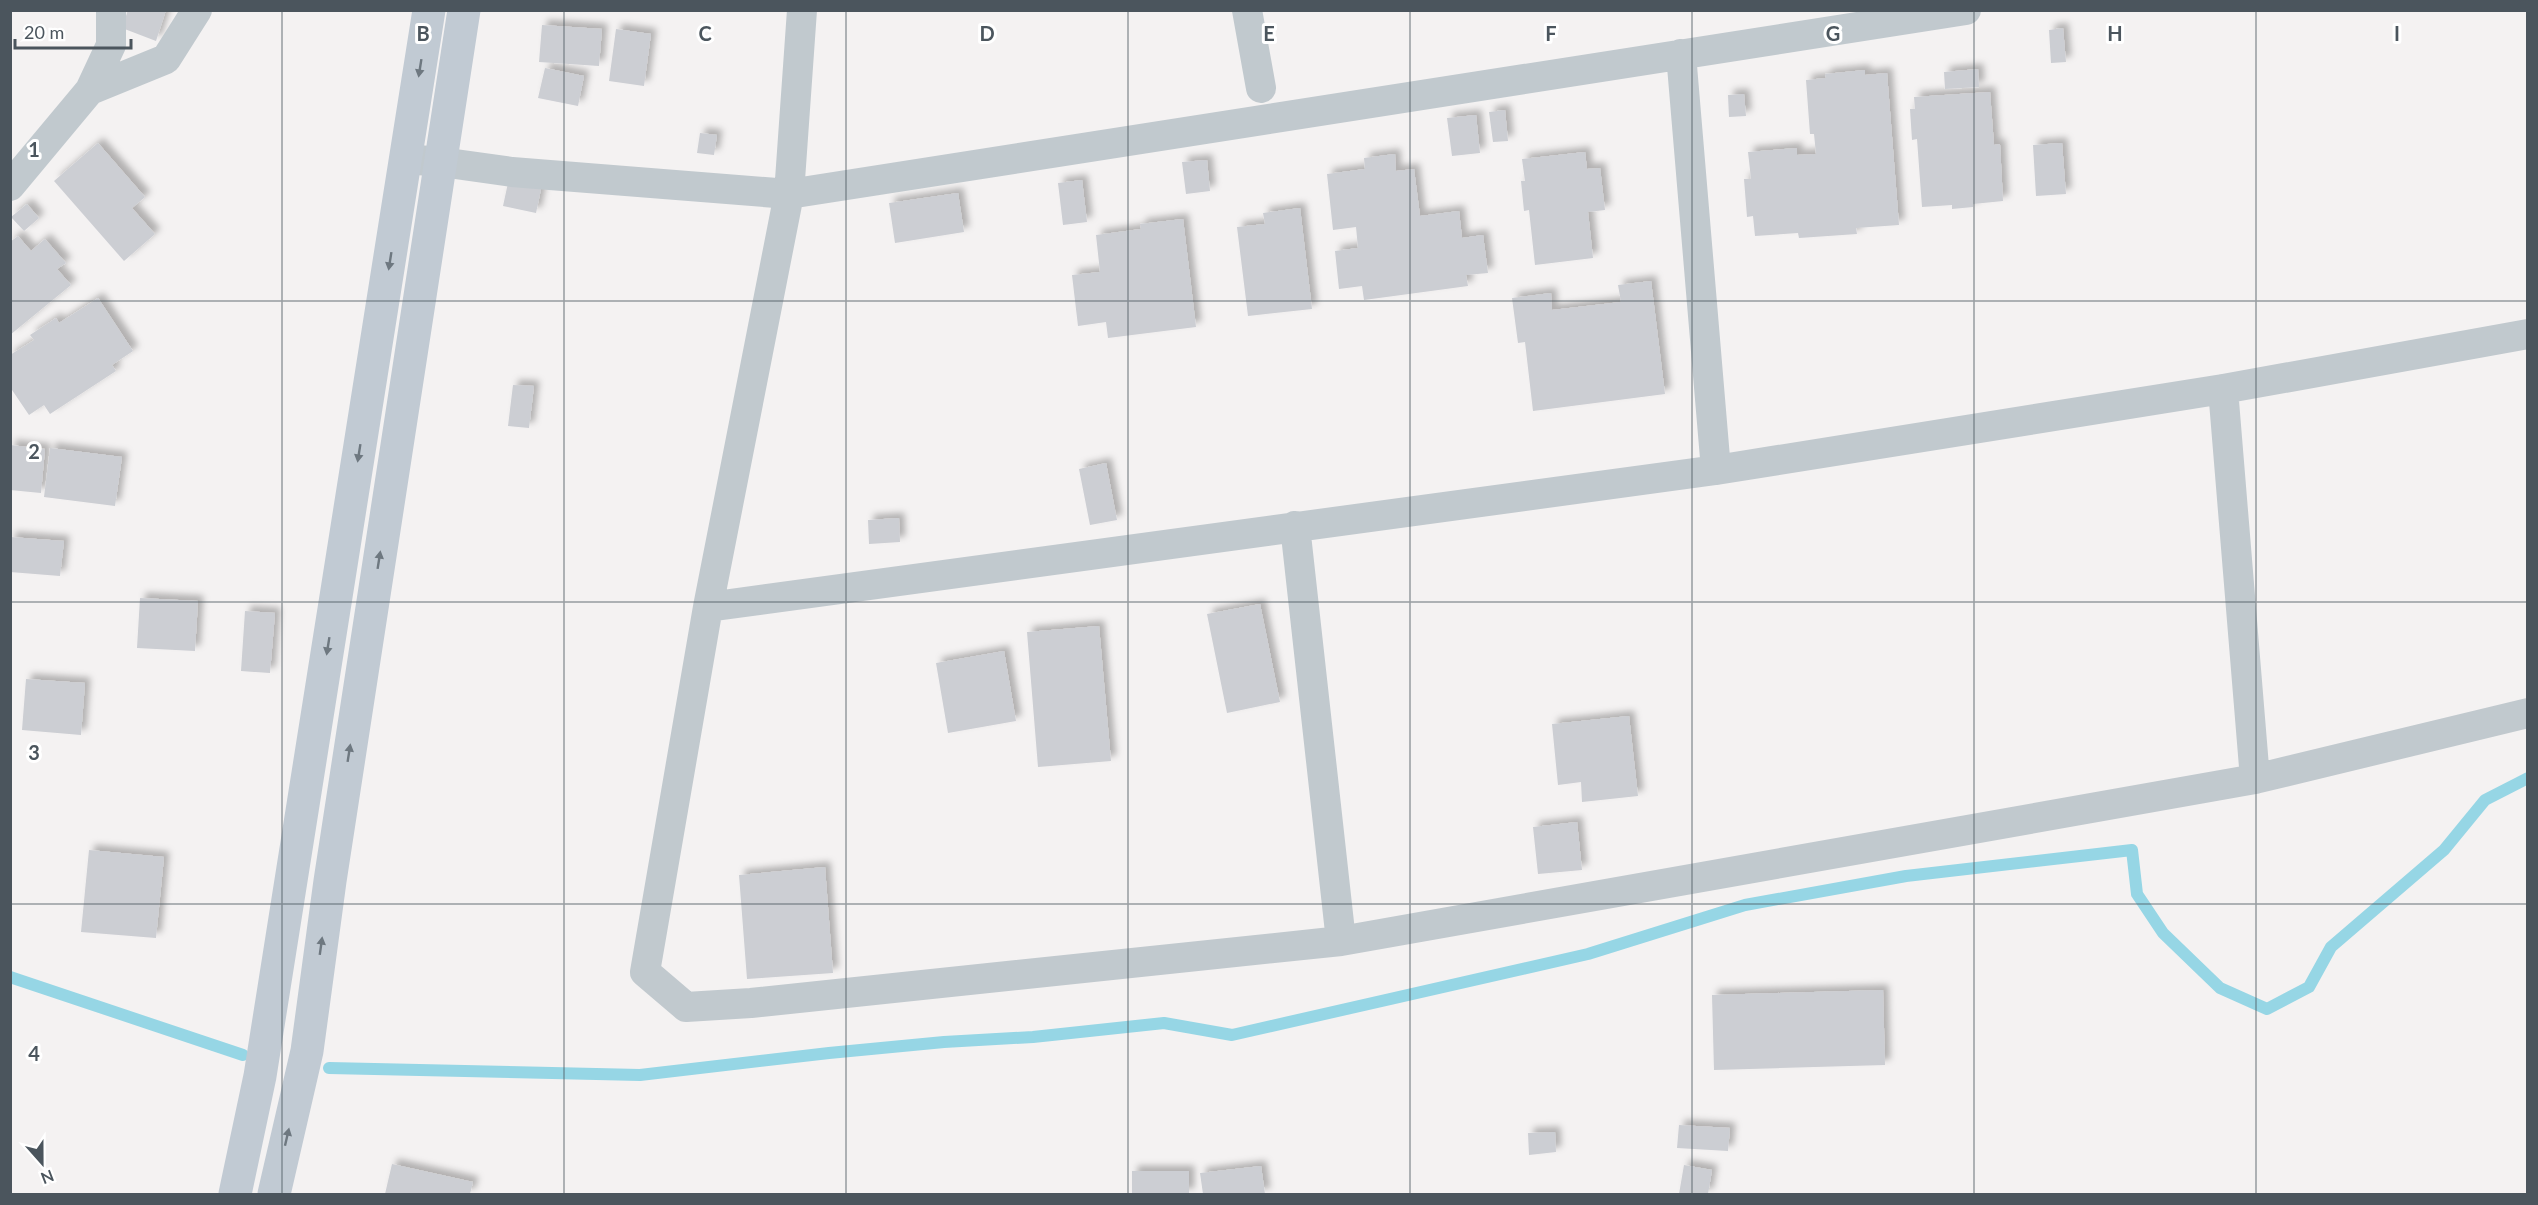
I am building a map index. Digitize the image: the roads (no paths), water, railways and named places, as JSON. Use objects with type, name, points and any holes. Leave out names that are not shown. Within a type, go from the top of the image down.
[{"type":"main road","points":[[235,1194],[262,1065],[429,10]]},
{"type":"main road","points":[[274,1194],[307,1051],[330,881],[464,10]]},
{"type":"street","points":[[10,186],[90,90],[111,45],[111,10]]},
{"type":"street","points":[[90,90],[166,59],[197,10]]},
{"type":"street","points":[[802,10],[789,194],[708,607],[645,972],[686,1007],[762,1002],[1341,940],[2255,779],[2528,713]]},
{"type":"street","points":[[1247,10],[1261,88]]},
{"type":"street","points":[[406,159],[512,172],[789,194],[1966,10]]},
{"type":"street","points":[[1681,54],[1716,470]]},
{"type":"street","points":[[708,607],[1716,470],[2223,389],[2528,334]]},
{"type":"street","points":[[2223,389],[2255,779]]},
{"type":"street","points":[[1295,526],[1341,940]]},
{"type":"waterway","points":[[329,1068],[640,1075],[829,1053],[944,1042],[1033,1037],[1164,1023],[1232,1035],[1588,954],[1745,905],[1906,876],[2132,850],[2137,894],[2163,933],[2220,988],[2267,1009],[2309,987],[2331,947],[2444,850],[2485,800],[2528,778]]},
{"type":"waterway","points":[[10,977],[243,1055]]}]
